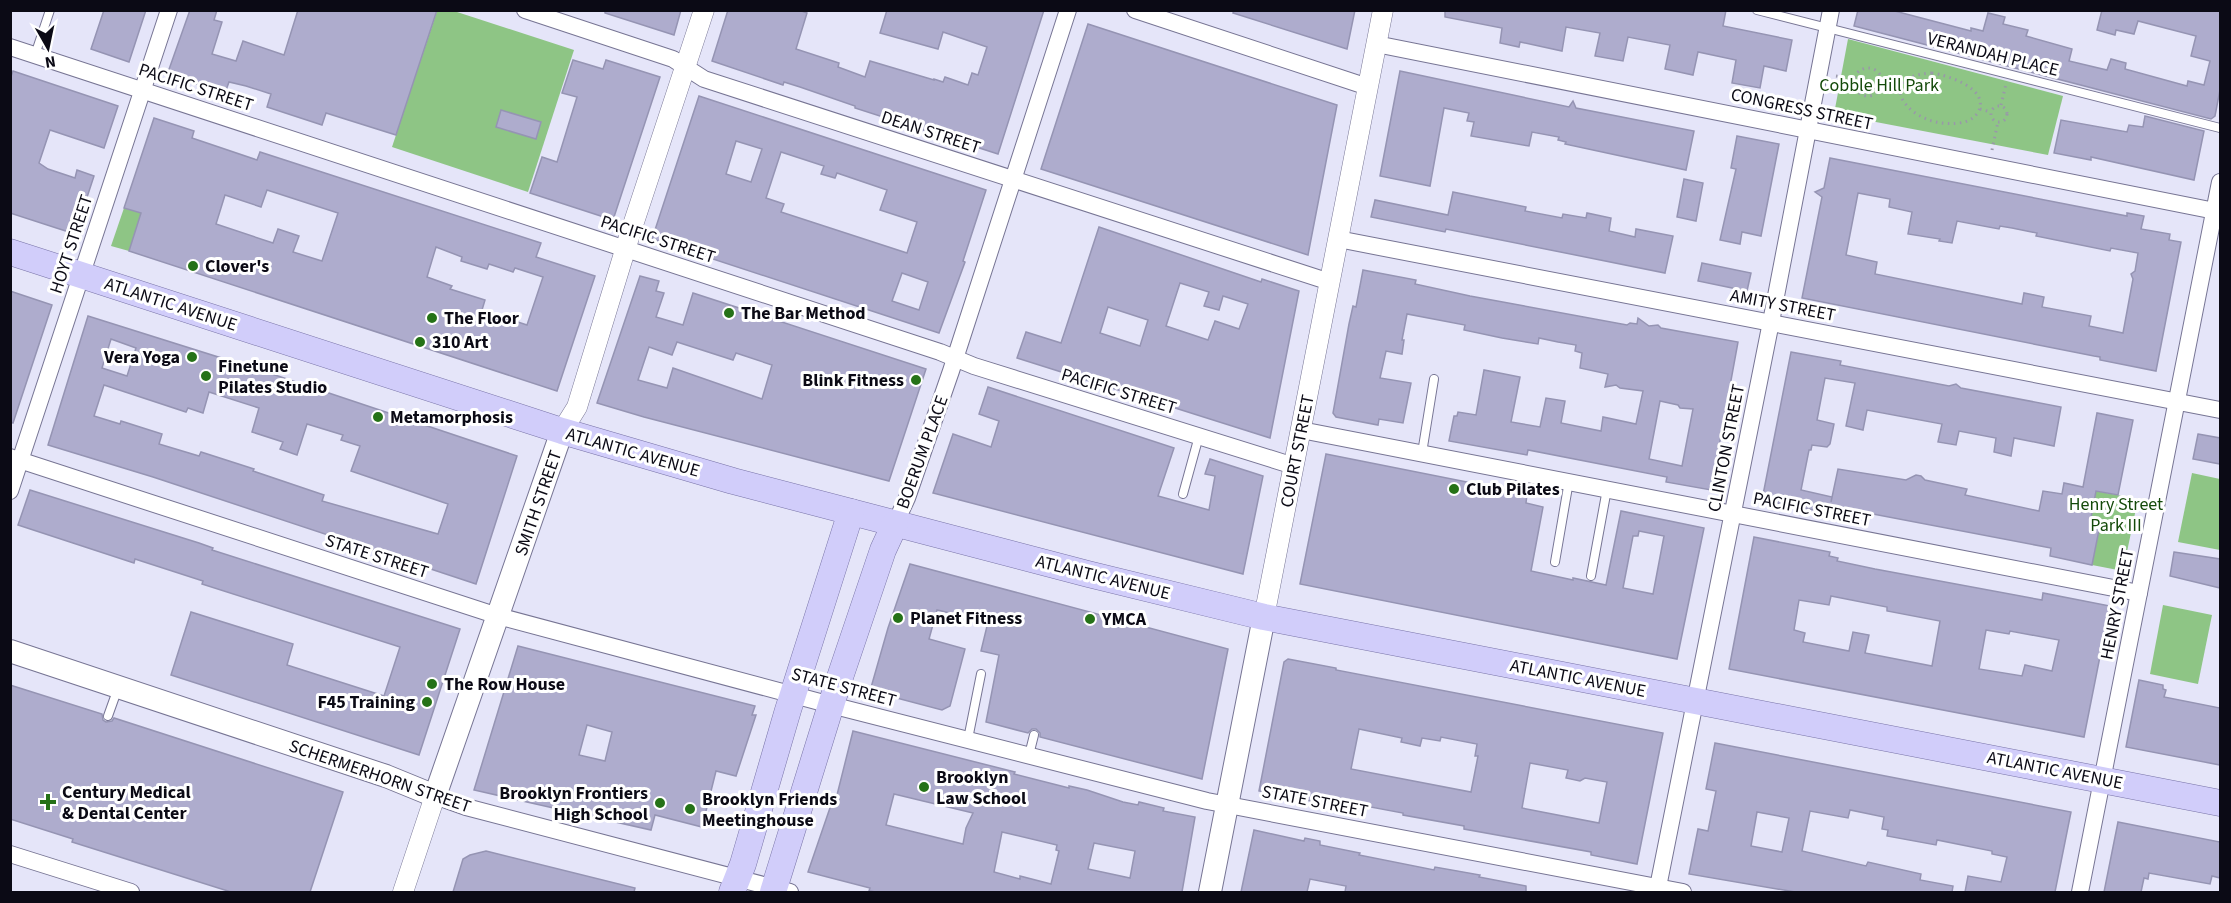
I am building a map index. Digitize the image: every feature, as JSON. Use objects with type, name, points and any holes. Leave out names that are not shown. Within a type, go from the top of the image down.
[{"type":"main road","name":"ATLANTIC AVENUE","points":[[10,252],[562,432],[733,481],[1099,577],[1264,617],[2220,803]]},
{"type":"main road","name":"SMITH STREET","points":[[435,796],[562,432]]},
{"type":"main road","points":[[734,886],[852,512]]},
{"type":"main road","name":"BOERUM PLACE","points":[[779,891],[831,705],[883,550],[895,524]]},
{"type":"main road","name":"COURT STREET","points":[[1210,892],[1264,617]]},
{"type":"main road","name":"SCHERMERHORN STREET","points":[[10,651],[386,776],[435,796]]},
{"type":"street","name":"HOYT STREET","points":[[10,490],[16,459],[82,275],[169,10]]},
{"type":"street","name":"DEAN STREET","points":[[525,10],[673,59],[704,79],[1330,282]]},
{"type":"street","name":"SMITH STREET","points":[[562,432],[577,406],[705,10]]},
{"type":"street","name":"BOERUM PLACE","points":[[895,524],[907,498],[955,358],[1068,10]]},
{"type":"street","points":[[1135,10],[1368,87]]},
{"type":"street","name":"COURT STREET","points":[[1264,617],[1383,10]]},
{"type":"street","name":"CLINTON STREET","points":[[1658,890],[1831,10]]},
{"type":"street","name":"CONGRESS STREET","points":[[1377,44],[2218,211]]},
{"type":"street","name":"PACIFIC STREET","points":[[10,47],[955,358],[1294,466]]},
{"type":"street","name":"HENRY STREET","points":[[2080,892],[2177,402],[2218,211],[2220,182]]},
{"type":"street","name":"AMITY STREET","points":[[1338,239],[2220,410]]},
{"type":"street","name":"PACIFIC STREET","points":[[1301,430],[2139,593]]},
{"type":"street","name":"STATE STREET","points":[[16,459],[498,616],[831,705],[1207,801],[1658,890],[1683,892]]},
{"type":"street","name":"SMITH STREET","points":[[403,892],[435,796]]},
{"type":"street","name":"SCHERMERHORN STREET","points":[[435,796],[734,886],[779,891]]},
{"type":"street","points":[[10,854],[131,892]]},
{"type":"lane","name":"VERANDAH PLACE","points":[[1757,10],[2220,128]]},
{"type":"lane","points":[[35,55],[47,11]]},
{"type":"lane","points":[[1422,453],[1434,379]]},
{"type":"lane","points":[[1183,494],[1199,436]]},
{"type":"lane","points":[[1555,562],[1569,481]]},
{"type":"lane","points":[[1592,576],[1607,489]]},
{"type":"lane","points":[[968,740],[981,674]]},
{"type":"lane","points":[[108,716],[118,687]]},
{"type":"lane","points":[[1029,755],[1034,735]]},
{"type":"path","points":[[1871,69],[1880,75],[1881,85],[1876,94],[1865,96],[1856,90],[1854,79],[1860,70],[1871,69]]},
{"type":"path","points":[[1932,73],[1947,76],[1960,81],[1972,90],[1980,102],[1980,109],[1975,116],[1963,122],[1948,124],[1934,122],[1920,117],[1907,108],[1902,103],[1900,90],[1904,82],[1917,75],[1932,73]]},
{"type":"path","points":[[1836,76],[1854,79]]},
{"type":"path","points":[[2001,105],[2006,81]]},
{"type":"path","points":[[1881,85],[1900,90]]},
{"type":"path","points":[[2001,105],[2007,109],[2010,116],[1998,122],[1992,118],[1991,112],[1995,106],[2001,105]]},
{"type":"path","points":[[1980,109],[1991,112]]},
{"type":"path","points":[[1992,150],[1998,122]]},
{"type":"green space","points":[[437,11],[454,11],[574,50],[528,192],[392,147]]},
{"type":"green space","name":"Cobble Hill Park","points":[[1848,39],[2063,96],[2048,155],[1834,114]]},
{"type":"green space","points":[[124,208],[141,213],[129,251],[111,246]]},
{"type":"green space","points":[[2192,473],[2220,479],[2220,550],[2178,542]]},
{"type":"green space","name":"Henry Street Park III","points":[[2096,491],[2138,499],[2123,571],[2092,565],[2100,525],[2090,523]]},
{"type":"green space","points":[[2163,605],[2212,615],[2198,684],[2150,674]]},
{"type":"building","points":[[104,10],[146,10],[129,62],[91,49]]},
{"type":"building","points":[[190,10],[217,10],[214,20],[222,22],[212,54],[236,61],[243,41],[284,55],[298,10],[437,10],[396,135],[326,113],[322,125],[267,107],[271,94],[246,86],[229,82],[225,93],[167,75]]},
{"type":"building","points":[[605,10],[681,10],[674,35],[605,13]]},
{"type":"building","points":[[728,10],[799,10],[807,13],[796,49],[839,63],[838,67],[865,77],[870,61],[934,80],[943,82],[945,77],[968,85],[972,73],[978,75],[987,47],[943,32],[938,49],[880,33],[887,10],[1044,10],[998,154],[855,108],[855,106],[800,87],[784,82],[783,85],[712,61]]},
{"type":"building","points":[[1234,10],[1355,10],[1347,49],[1233,13]]},
{"type":"building","points":[[1445,10],[1726,10],[1723,26],[1792,40],[1786,71],[1764,66],[1760,88],[1732,83],[1736,60],[1698,52],[1693,75],[1665,69],[1670,45],[1628,37],[1623,61],[1595,56],[1600,33],[1566,27],[1562,51],[1520,42],[1519,47],[1500,43],[1502,28],[1445,17]]},
{"type":"building","points":[[1858,10],[1891,10],[1971,31],[1971,28],[1983,31],[1988,13],[2005,17],[2003,24],[2028,30],[2026,36],[2072,49],[2069,61],[2107,70],[2111,59],[2126,63],[2125,69],[2187,86],[2188,81],[2204,85],[2210,61],[2191,56],[2196,36],[2138,21],[2134,34],[2116,30],[2115,35],[2097,30],[2102,10],[2220,10],[2220,90],[2215,116],[2211,119],[1854,26]]},
{"type":"building","points":[[1088,24],[1337,105],[1308,255],[1041,169]]},
{"type":"building","points":[[573,60],[603,69],[606,60],[660,77],[613,220],[530,193],[542,157],[557,162],[577,97],[562,93]]},
{"type":"building","points":[[13,71],[118,106],[104,148],[50,130],[39,163],[48,169],[75,178],[77,170],[94,176],[75,234],[10,213],[10,79]]},
{"type":"building","points":[[1400,71],[1569,107],[1573,101],[1576,108],[1694,131],[1686,170],[1565,144],[1566,142],[1558,140],[1559,137],[1532,132],[1529,146],[1471,136],[1474,122],[1467,121],[1469,113],[1444,108],[1430,186],[1380,176]]},
{"type":"building","points":[[699,96],[986,190],[963,261],[965,262],[939,333],[652,239]],"holes":[[[736,141],[762,149],[751,182],[726,174]],[[781,152],[824,166],[821,174],[835,178],[837,173],[887,190],[880,210],[917,222],[907,253],[781,212],[784,204],[766,198]],[[902,273],[928,282],[919,310],[892,301]]]},
{"type":"building","points":[[501,110],[541,122],[536,139],[496,127]]},
{"type":"building","points":[[2145,116],[2204,131],[2194,180],[2091,157],[2091,160],[2054,153],[2061,120],[2127,132],[2129,125],[2143,127]]},
{"type":"building","points":[[154,118],[194,131],[192,138],[257,160],[260,152],[541,243],[536,257],[595,276],[557,391],[129,251],[141,213],[124,208]],"holes":[[[267,190],[338,213],[322,261],[293,252],[299,236],[278,229],[273,243],[216,224],[225,195],[261,207]],[[436,247],[462,257],[461,261],[487,269],[489,264],[513,272],[515,268],[543,277],[527,325],[482,310],[485,300],[450,289],[452,286],[427,277]]]},
{"type":"building","points":[[1737,136],[1779,144],[1761,236],[1742,232],[1740,244],[1720,240],[1736,169],[1731,168]]},
{"type":"building","points":[[1830,158],[2127,216],[2127,213],[2144,216],[2141,229],[2170,234],[2169,240],[2181,242],[2156,371],[2100,360],[2100,357],[1802,298],[1822,197],[1815,192],[1824,188]],"holes":[[[1858,193],[1890,199],[1889,207],[1912,212],[1908,234],[1940,239],[1939,241],[1952,243],[1957,221],[1999,229],[2000,226],[2012,228],[2037,233],[2036,236],[2110,251],[2111,248],[2138,253],[2135,271],[2131,274],[2133,279],[2123,333],[2089,326],[2091,316],[2042,307],[2044,297],[2024,293],[2022,304],[1875,274],[1877,262],[1846,255]]]},
{"type":"building","points":[[1684,179],[1703,183],[1696,221],[1677,217]]},
{"type":"building","points":[[1453,192],[1526,207],[1525,211],[1562,218],[1563,214],[1586,218],[1587,213],[1611,218],[1609,231],[1635,237],[1636,229],[1673,236],[1665,273],[1446,229],[1445,232],[1371,217],[1375,200],[1448,215]]},
{"type":"building","points":[[1099,227],[1261,282],[1262,279],[1299,291],[1270,438],[1017,358],[1026,332],[1061,343]],"holes":[[[1180,283],[1209,292],[1204,306],[1219,310],[1223,296],[1248,304],[1239,329],[1215,321],[1208,340],[1166,326]],[[1108,307],[1148,320],[1140,346],[1100,333]]]},
{"type":"building","points":[[1702,263],[1751,273],[1747,291],[1698,281]]},
{"type":"building","points":[[1363,270],[1416,280],[1415,284],[1470,296],[1627,325],[1637,324],[1638,318],[1649,326],[1658,325],[1661,328],[1738,342],[1711,490],[1666,482],[1667,477],[1528,450],[1527,455],[1449,441],[1454,416],[1457,416],[1458,412],[1476,415],[1484,370],[1520,377],[1511,422],[1540,427],[1546,398],[1565,401],[1561,423],[1601,431],[1603,417],[1636,424],[1643,391],[1620,388],[1616,385],[1605,387],[1608,374],[1580,368],[1582,353],[1575,351],[1576,345],[1539,338],[1538,344],[1502,338],[1464,330],[1465,325],[1407,314],[1402,354],[1386,351],[1380,378],[1411,383],[1403,423],[1379,419],[1378,425],[1336,417],[1333,413],[1349,324],[1353,306],[1356,307]],"holes":[[[1660,401],[1678,405],[1680,408],[1693,409],[1682,466],[1649,459]]]},
{"type":"building","points":[[640,276],[659,281],[656,291],[664,293],[656,317],[683,325],[693,293],[926,369],[889,481],[597,403]],"holes":[[[677,342],[733,360],[736,353],[772,365],[762,399],[673,368],[667,388],[638,380],[649,347],[672,355]]]},
{"type":"building","points":[[10,291],[52,305],[13,423],[10,422]]},
{"type":"building","points":[[88,316],[269,373],[517,456],[476,584],[153,477],[48,445]],"holes":[[[111,339],[136,348],[127,376],[102,368]],[[104,385],[186,412],[188,408],[203,413],[209,392],[259,408],[252,432],[283,442],[280,449],[297,455],[307,424],[343,435],[341,440],[360,446],[351,471],[448,504],[438,534],[322,501],[324,495],[253,471],[254,469],[201,452],[199,456],[159,444],[162,434],[121,421],[120,424],[94,416]]]},
{"type":"building","points":[[1791,352],[1841,361],[1840,365],[1949,386],[1956,384],[1961,388],[2061,407],[2054,446],[2014,438],[2011,456],[1994,452],[1996,438],[1959,431],[1956,445],[1938,442],[1942,424],[1867,410],[1863,430],[1846,426],[1855,383],[1825,378],[1817,420],[1834,424],[1830,444],[1827,447],[1812,445],[1801,490],[1832,497],[1831,502],[1838,469],[1906,480],[1916,475],[1921,476],[1925,480],[1967,489],[1965,495],[2039,511],[2043,491],[2062,494],[2064,483],[2083,487],[2097,413],[2133,420],[2118,495],[2096,491],[2090,523],[2100,525],[2092,565],[2050,556],[2051,548],[1831,506],[1829,513],[1762,500]]},
{"type":"building","points":[[988,387],[1174,448],[1158,496],[1209,510],[1215,476],[1205,474],[1210,459],[1263,476],[1243,574],[933,493],[953,434],[991,447],[999,421],[979,414]]},
{"type":"building","points":[[2198,434],[2220,438],[2220,464],[2193,459]]},
{"type":"building","points":[[1326,454],[1527,494],[1526,503],[1543,507],[1531,571],[1573,580],[1573,578],[1606,585],[1621,511],[1704,528],[1677,659],[1300,584]],"holes":[[[1639,531],[1664,536],[1653,594],[1623,588],[1633,536],[1638,536]]]},
{"type":"building","points":[[30,490],[460,629],[419,755],[171,675],[191,612],[293,644],[287,665],[384,696],[400,647],[202,584],[203,581],[135,559],[134,563],[18,525]]},
{"type":"building","points":[[1754,537],[1830,552],[1829,556],[1838,558],[1837,561],[1875,569],[2042,600],[2043,593],[2110,606],[2084,737],[1729,669]],"holes":[[[1831,596],[1887,607],[1887,611],[1940,621],[1932,666],[1865,653],[1869,635],[1853,632],[1849,651],[1803,642],[1805,633],[1794,630],[1799,600],[1829,605]],[[1986,630],[2009,634],[2010,631],[2059,640],[2052,671],[2025,665],[2022,676],[1979,669]]]},
{"type":"building","points":[[2174,552],[2220,559],[2220,588],[2170,576]]},
{"type":"building","points":[[910,564],[1228,649],[1202,779],[1040,737],[1036,729],[1028,733],[986,722],[999,655],[981,651],[988,622],[937,610],[929,639],[965,649],[950,706],[942,710],[870,691]]},
{"type":"building","points":[[518,646],[755,706],[752,715],[756,715],[736,776],[716,771],[702,827],[655,815],[651,830],[474,790]],"holes":[[[587,725],[612,732],[605,761],[579,755]]]},
{"type":"building","points":[[1288,659],[1663,733],[1637,864],[1591,855],[1591,852],[1464,829],[1464,826],[1403,815],[1403,813],[1323,798],[1322,803],[1259,791],[1284,662]],"holes":[[[1359,729],[1402,738],[1401,742],[1420,746],[1422,738],[1440,741],[1441,737],[1477,744],[1475,756],[1478,756],[1471,792],[1351,769]],[[1530,763],[1568,770],[1566,778],[1580,781],[1585,778],[1607,782],[1599,823],[1522,808]]]},
{"type":"building","points":[[2139,680],[2163,685],[2163,689],[2166,690],[2164,697],[2220,708],[2220,765],[2126,747]]},
{"type":"building","points":[[10,685],[102,714],[106,722],[114,718],[343,792],[310,892],[231,892],[72,842],[73,839],[10,819]]},
{"type":"building","points":[[853,731],[1069,788],[1069,786],[1087,790],[1123,802],[1138,805],[1139,802],[1164,808],[1163,811],[1195,817],[1182,892],[876,892],[869,891],[870,888],[808,872],[832,802],[835,803]],"holes":[[[894,794],[973,813],[966,828],[963,844],[886,825]],[[1002,832],[1057,845],[1056,850],[1059,851],[1051,884],[994,872]],[[1094,843],[1135,851],[1130,878],[1088,869]]]},
{"type":"building","points":[[1715,743],[2071,812],[2055,892],[1965,892],[1968,876],[2001,882],[2007,857],[1992,854],[1992,851],[1937,840],[1936,845],[1887,836],[1888,830],[1882,829],[1884,817],[1850,810],[1848,818],[1810,811],[1802,851],[1866,866],[1868,862],[1921,874],[1920,880],[1953,886],[1952,892],[1795,892],[1689,874],[1698,829],[1708,831],[1716,791],[1706,789]],"holes":[[[1757,812],[1789,818],[1782,852],[1751,846]]]},
{"type":"building","points":[[2118,822],[2220,842],[2220,878],[2212,876],[2210,884],[2149,873],[2148,879],[2144,878],[2141,892],[2104,892]]},
{"type":"building","points":[[1254,830],[1304,841],[1305,838],[1320,841],[1320,845],[1360,853],[1359,855],[1434,870],[1435,867],[1480,875],[1479,877],[1526,886],[1526,892],[1345,892],[1346,886],[1310,879],[1307,892],[1241,892]]},
{"type":"building","points":[[486,851],[635,888],[634,892],[453,892],[463,859]]},
{"type":"place","name":"Clover's","points":[[193,266]]},
{"type":"place","name":"The Bar Method","points":[[729,313]]},
{"type":"place","name":"The Floor","points":[[432,318]]},
{"type":"place","name":"310 Art","points":[[420,342]]},
{"type":"place","name":"Vera Yoga","points":[[192,357]]},
{"type":"place","name":"Finetune Pilates Studio","points":[[206,376]]},
{"type":"place","name":"Blink Fitness","points":[[916,380]]},
{"type":"place","name":"Metamorphosis","points":[[378,417]]},
{"type":"place","name":"Club Pilates","points":[[1454,489]]},
{"type":"place","name":"Planet Fitness","points":[[898,618]]},
{"type":"place","name":"YMCA","points":[[1090,619]]},
{"type":"place","name":"The Row House","points":[[432,684]]},
{"type":"place","name":"F45 Training","points":[[427,702]]},
{"type":"place","name":"Brooklyn Law School","points":[[924,787]]},
{"type":"place","name":"Century Medical & Dental Center","points":[[48,802]]},
{"type":"place","name":"Brooklyn Frontiers High School","points":[[660,803]]},
{"type":"place","name":"Brooklyn Friends Meetinghouse","points":[[690,809]]}]
